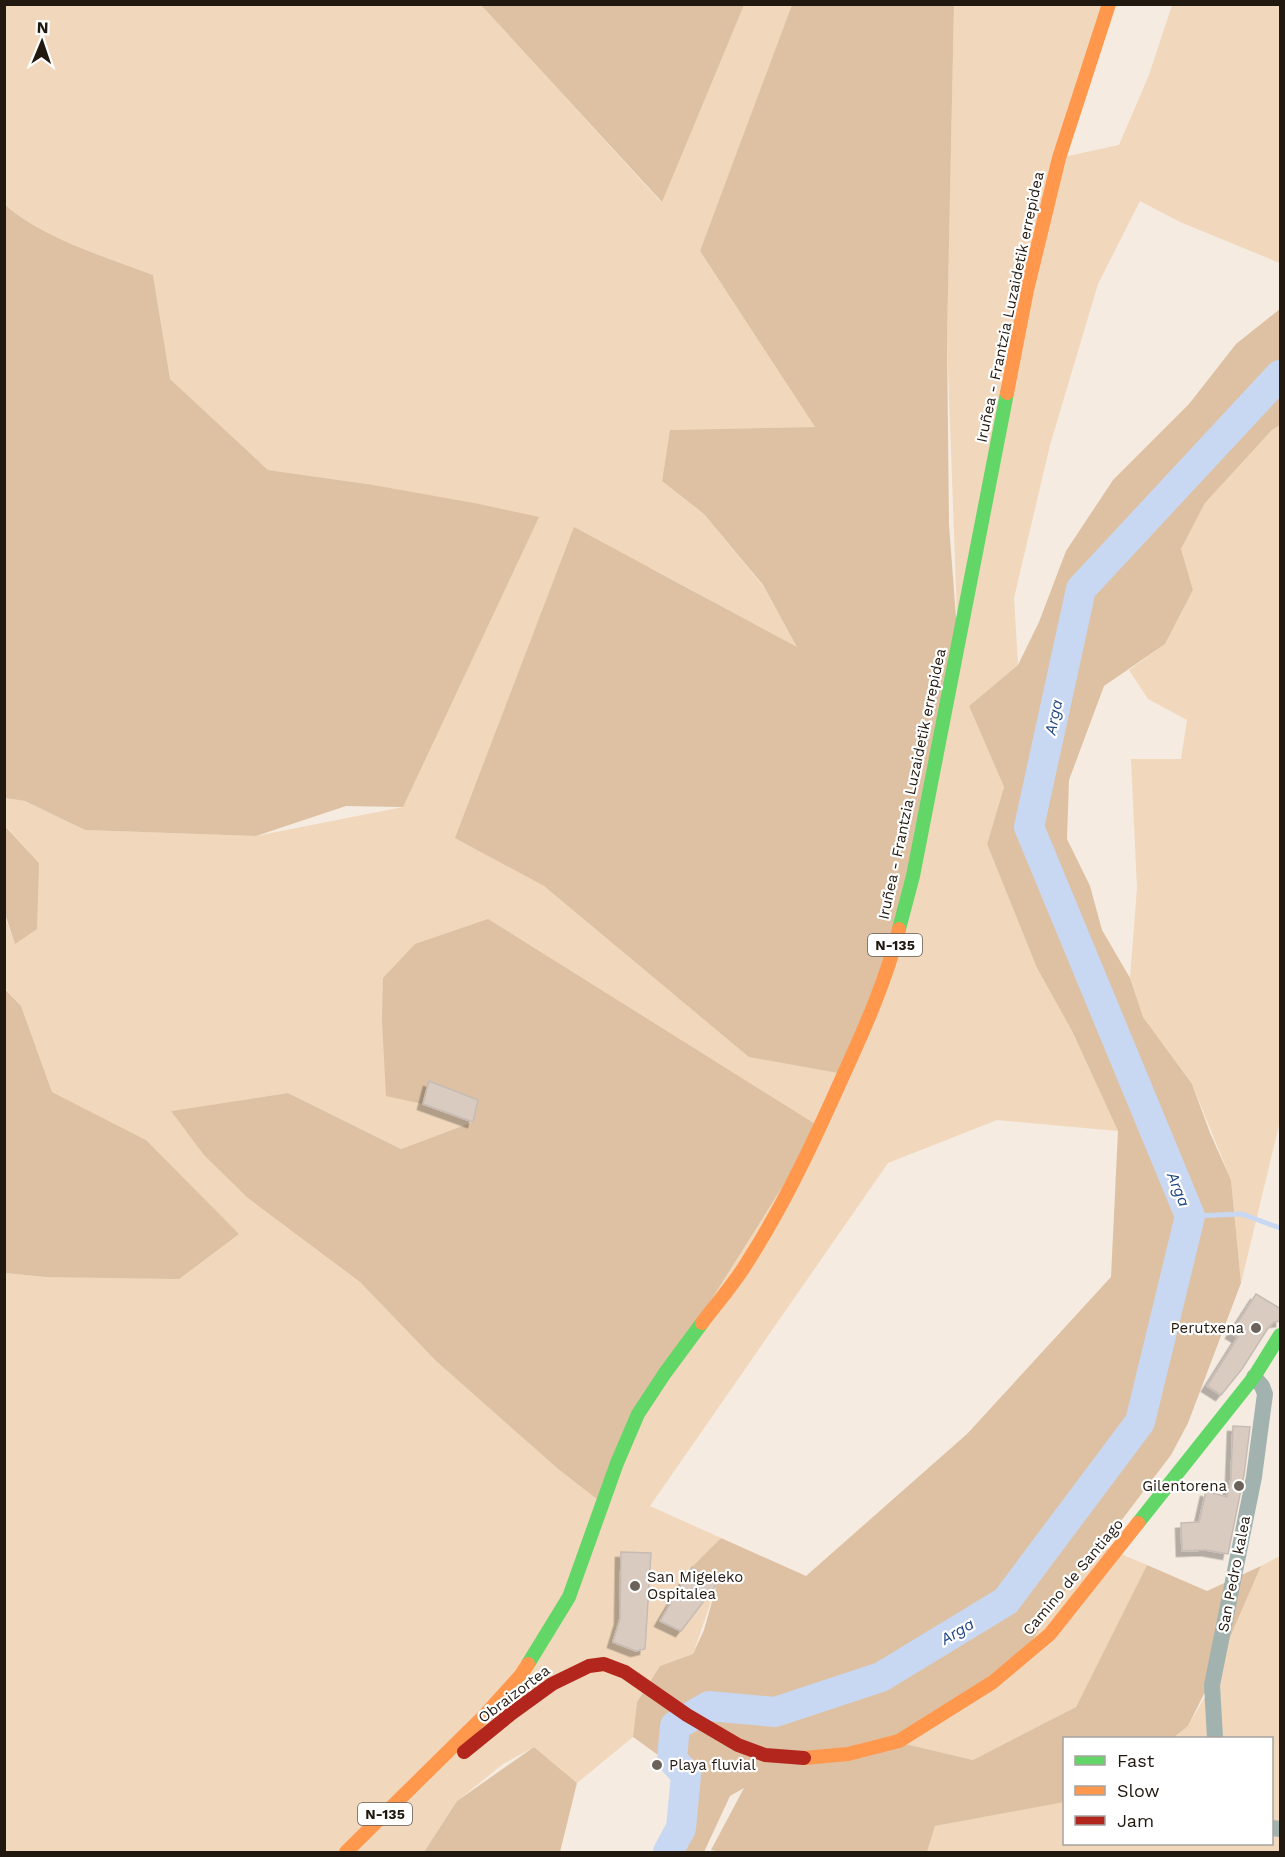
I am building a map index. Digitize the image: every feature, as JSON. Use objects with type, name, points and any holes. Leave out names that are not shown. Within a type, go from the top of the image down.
[{"type":"main road","name":"Iruñea - Frantzia Luzaidetik errepidea","points":[[346,1852],[484,1716],[521,1675],[544,1640],[569,1597],[617,1463],[638,1414],[665,1373],[747,1263],[775,1216],[820,1127],[865,1028],[891,961],[913,876],[1027,290],[1059,158],[1109,4]]},
{"type":"main road","points":[[1254,1377],[1281,1335]]},
{"type":"main road","name":"Camino de Santiago","points":[[630,1676],[682,1714],[762,1755],[781,1758],[837,1755],[872,1750],[897,1742],[975,1695],[1021,1662],[1050,1634],[1254,1377]]},
{"type":"main road","name":"Obraizortea","points":[[423,1776],[462,1754],[557,1680],[585,1667],[604,1664],[630,1676]]},
{"type":"street","name":"San Pedro kalea","points":[[1215,1737],[1212,1685],[1254,1477],[1265,1394],[1262,1386],[1254,1377]]},
{"type":"shaded area","points":[[5,5],[481,5],[661,202],[744,5],[795,5],[700,251],[815,427],[670,430],[662,481],[704,514],[763,586],[798,648],[651,568],[456,837],[544,886],[674,994],[958,643],[947,340],[954,5],[1108,5],[1059,158],[1119,145],[1149,75],[1172,5],[1280,5],[1280,263],[1180,222],[1140,201],[1098,284],[1050,445],[1014,598],[1018,665],[969,706],[1004,787],[987,844],[1037,968],[1072,1031],[1118,1131],[997,1120],[888,1163],[650,1506],[721,1538],[693,1567],[717,1584],[693,1654],[660,1666],[637,1702],[633,1737],[577,1783],[534,1747],[503,1764],[457,1801],[424,1852],[5,1852],[5,1273],[46,1277],[146,1140],[52,1092],[21,1006],[5,988],[4,914],[15,944],[39,863],[5,825],[5,798],[25,801],[85,830],[256,836],[403,807],[367,484],[268,470],[170,379],[153,275],[56,237],[20,217],[5,205]],"holes":[[[415,944],[638,1414],[557,1468],[436,1361],[360,1282],[249,1199],[171,1111],[288,1093],[401,1149],[473,1122],[423,1104]]]},
{"type":"shaded area","points":[[481,5],[744,5],[662,202]]},
{"type":"shaded area","points":[[792,5],[954,5],[947,340],[949,525],[958,643],[913,876],[844,1074],[749,1057],[544,886],[455,838],[574,527],[797,647],[763,585],[704,514],[662,481],[670,430],[815,427],[700,251]]},
{"type":"shaded area","points":[[5,205],[20,217],[56,237],[153,275],[170,379],[268,470],[367,484],[539,517],[403,807],[346,806],[256,836],[85,830],[25,801],[5,798]]},
{"type":"shaded area","points":[[1280,309],[1280,425],[1272,430],[1205,503],[1181,549],[1193,590],[1165,644],[1104,686],[1069,780],[1067,839],[1090,886],[1102,930],[1130,978],[1143,1017],[1192,1084],[1231,1180],[1241,1283],[1188,1423],[1171,1455],[1102,1546],[1050,1609],[1021,1662],[897,1742],[973,1760],[1076,1707],[1147,1565],[1207,1591],[1261,1566],[1215,1672],[1188,1726],[1174,1737],[1063,1737],[1063,1802],[935,1826],[927,1852],[720,1852],[711,1850],[744,1788],[730,1796],[704,1852],[668,1852],[681,1828],[686,1775],[633,1737],[637,1702],[660,1666],[693,1654],[704,1630],[717,1584],[692,1567],[721,1538],[806,1576],[967,1434],[1111,1277],[1118,1131],[1072,1031],[1037,968],[987,844],[1004,787],[969,706],[1018,665],[1039,622],[1066,551],[1113,480],[1189,404],[1236,344]]},
{"type":"shaded area","points":[[1280,425],[1280,1121],[1241,1283],[1231,1180],[1192,1084],[1143,1017],[1130,978],[1137,888],[1131,759],[1181,759],[1187,720],[1148,699],[1129,670],[1165,644],[1193,590],[1181,549],[1205,503],[1272,430]]},
{"type":"shaded area","points":[[4,825],[39,863],[37,929],[15,944],[5,914]]},
{"type":"shaded area","points":[[488,919],[820,1127],[665,1373],[602,1503],[557,1468],[436,1361],[360,1282],[249,1199],[204,1155],[171,1111],[288,1093],[401,1149],[473,1122],[478,1100],[429,1082],[423,1104],[386,1096],[382,1020],[383,978],[415,944]]},
{"type":"shaded area","points":[[4,988],[21,1006],[52,1092],[146,1140],[239,1234],[179,1279],[46,1277],[5,1273]]},
{"type":"shaded area","points":[[1102,1546],[1147,1565],[1076,1707],[973,1760],[897,1742],[1021,1662],[1050,1609]]},
{"type":"shaded area","points":[[1280,1556],[1280,1852],[927,1852],[935,1826],[1063,1800],[1063,1845],[1273,1845],[1273,1737],[1218,1737],[1215,1672],[1261,1566]]},
{"type":"shaded area","points":[[1212,1685],[1215,1737],[1174,1737],[1188,1726]]},
{"type":"shaded area","points":[[534,1747],[577,1783],[560,1852],[424,1852],[457,1801]]},
{"type":"building","points":[[429,1081],[478,1100],[473,1122],[423,1104]]},
{"type":"building","points":[[1256,1294],[1281,1309],[1281,1321],[1274,1322],[1268,1328],[1242,1369],[1221,1395],[1207,1386],[1238,1337],[1231,1333]]},
{"type":"building","name":"Gilentorena","points":[[1233,1426],[1250,1427],[1244,1475],[1228,1554],[1206,1550],[1182,1551],[1181,1523],[1199,1522],[1206,1491],[1227,1497],[1231,1479]]},
{"type":"building","name":"San Migeleko Ospitalea","points":[[621,1552],[651,1553],[645,1649],[636,1651],[613,1642],[620,1619]]},
{"type":"building","points":[[692,1567],[717,1584],[681,1631],[660,1621]]},
{"type":"waterway","name":"Arga","points":[[668,1852],[681,1828],[686,1775],[672,1759],[675,1726],[709,1706],[775,1712],[881,1677],[1006,1601],[1140,1422],[1190,1216],[1029,827],[1081,589],[1280,375]]},
{"type":"waterway","points":[[1190,1216],[1242,1214],[1280,1228]]},
{"type":"traffic: fast","points":[[899,929],[913,876],[1007,393]]},
{"type":"traffic: fast","points":[[528,1664],[569,1597],[617,1463],[638,1414],[702,1323]]},
{"type":"traffic: fast","points":[[1138,1523],[1254,1377],[1280,1335]]},
{"type":"traffic: slow","points":[[1007,393],[1027,290],[1059,158],[1109,4]]},
{"type":"traffic: slow","points":[[702,1323],[732,1285],[762,1239],[798,1171],[866,1023],[888,967],[899,929]]},
{"type":"traffic: slow","points":[[804,1758],[848,1754],[899,1741],[993,1682],[1050,1634],[1138,1523]]},
{"type":"traffic: slow","points":[[346,1852],[484,1716],[528,1664]]},
{"type":"traffic: jam","points":[[464,1752],[552,1684],[589,1666],[604,1664],[625,1672],[687,1715],[738,1745],[765,1755],[804,1758]]},
{"type":"place","name":"Perutxena","points":[[1256,1328]]},
{"type":"place","name":"Gilentorena","points":[[1239,1486]]},
{"type":"place","name":"San Migeleko Ospitalea","points":[[635,1586]]},
{"type":"place","name":"Playa fluvial","points":[[657,1765]]}]
